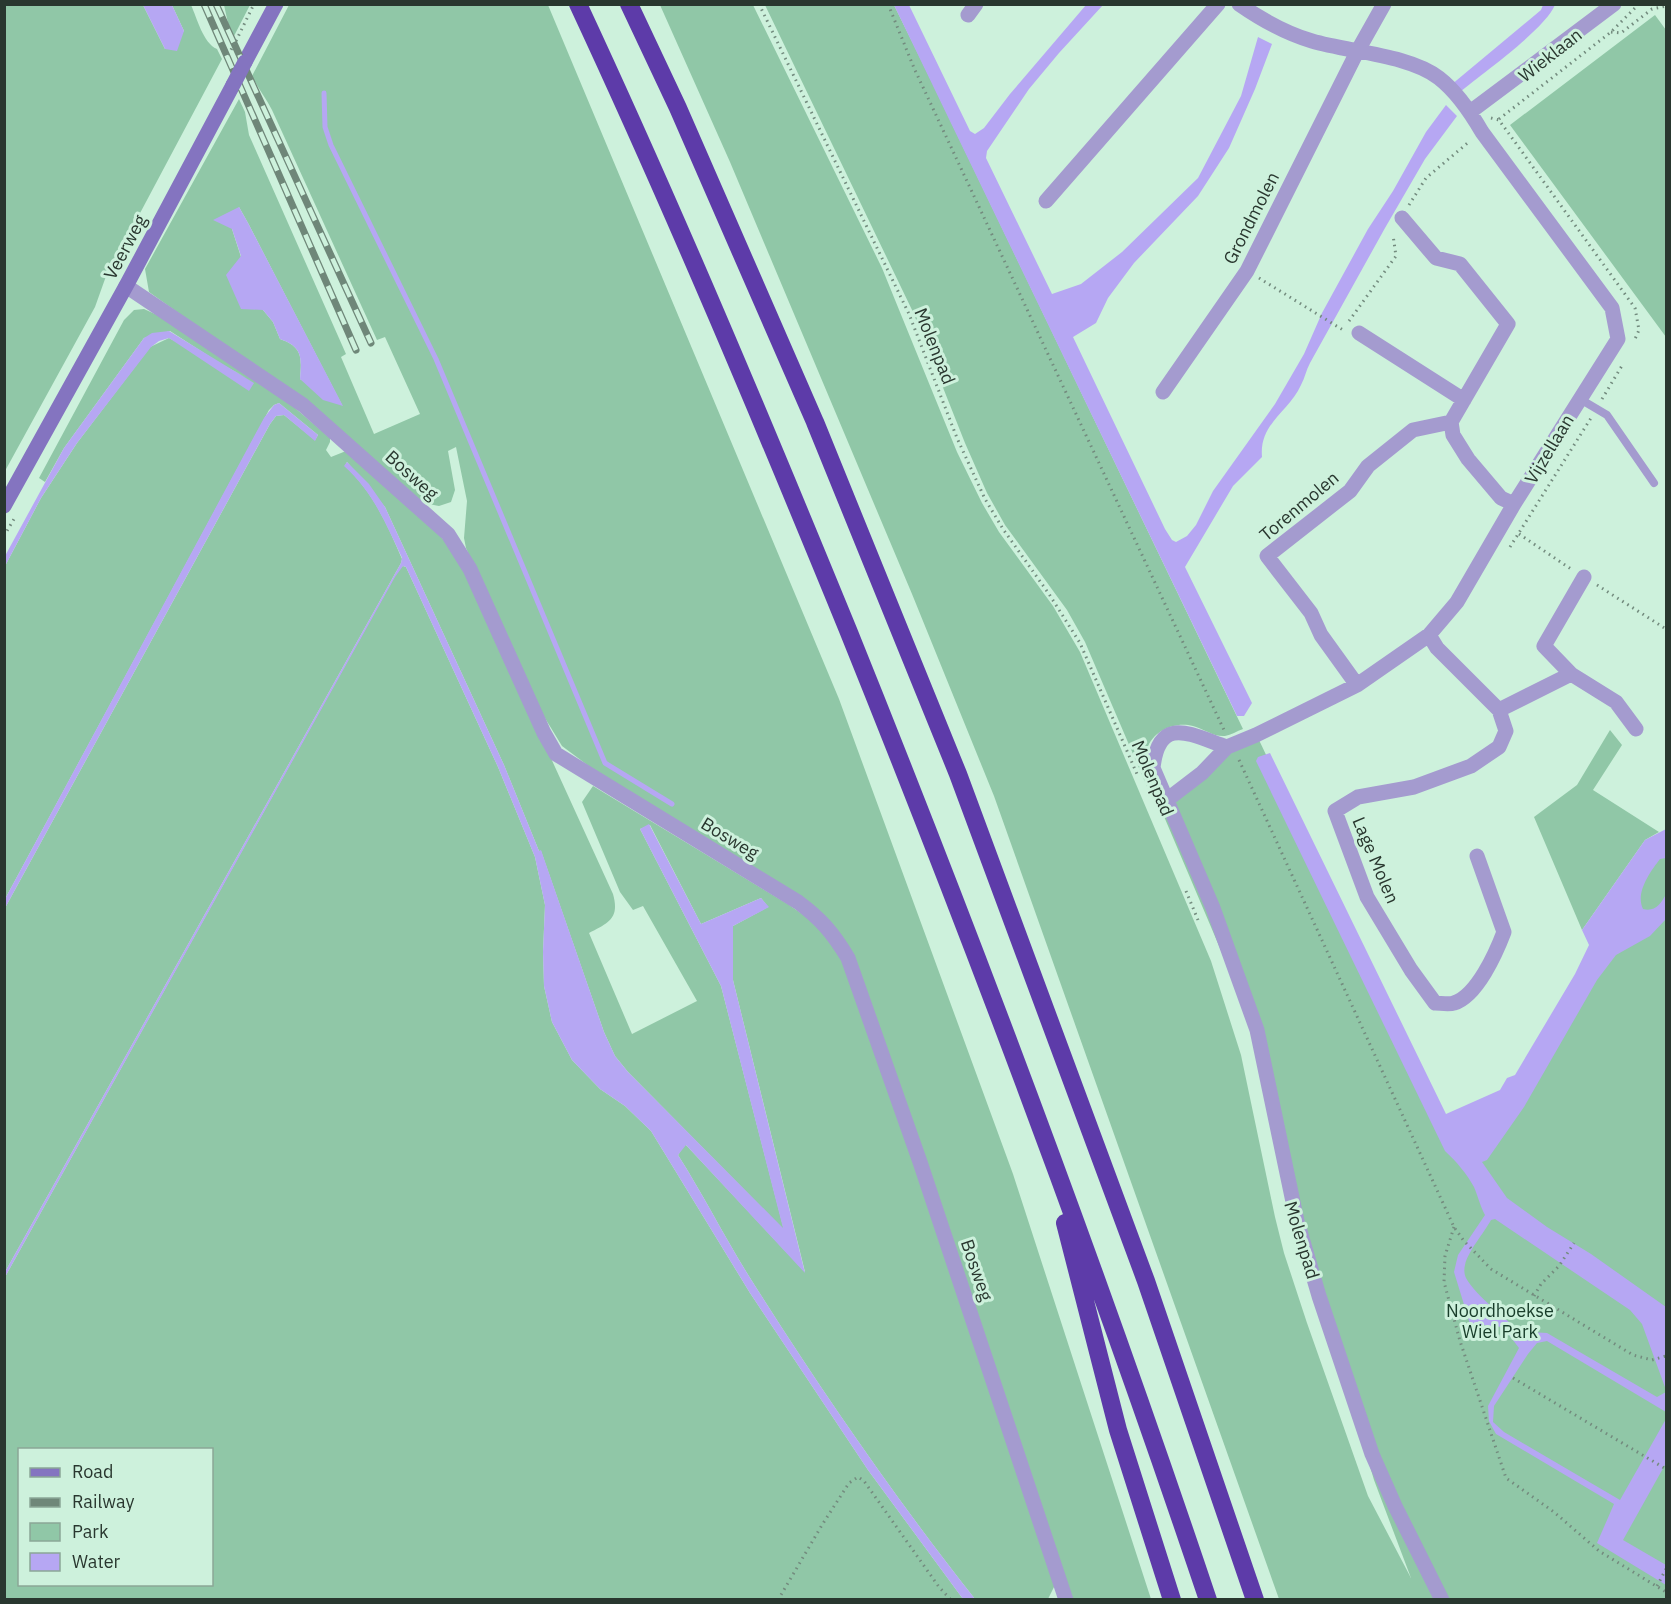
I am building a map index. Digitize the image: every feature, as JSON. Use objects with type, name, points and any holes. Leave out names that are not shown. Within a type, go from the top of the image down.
[{"type":"highway","points":[[578,4],[627,110],[772,444],[914,792],[1040,1122],[1122,1348],[1208,1599]]},
{"type":"highway","points":[[629,4],[678,108],[815,422],[958,774],[1146,1281],[1255,1599]]},
{"type":"highway","points":[[1040,1122],[1118,1430],[1172,1599]]},
{"type":"street","name":"Veerweg","points":[[4,506],[126,286],[276,4]]},
{"type":"street","points":[[1046,201],[1218,4]]},
{"type":"street","name":"Vijzellaan","points":[[1168,800],[1202,773],[1229,746],[1357,685],[1429,635],[1457,602],[1514,504],[1618,339],[1612,308],[1482,132],[1470,112],[1439,78],[1404,61],[1357,52],[1287,32],[1261,19],[1239,4]]},
{"type":"street","name":"Grondmolen","points":[[1163,392],[1247,271],[1357,52],[1384,4]]},
{"type":"street","name":"Wieklaan","points":[[1470,112],[1614,4]]},
{"type":"street","points":[[1402,218],[1436,258],[1460,264],[1508,324],[1451,422],[1453,435],[1468,459],[1501,498],[1514,504]]},
{"type":"street","name":"Bosweg","points":[[126,286],[303,405],[448,534],[471,569],[544,733],[556,754],[798,902],[818,916],[835,936],[848,958],[916,1152],[1066,1599]]},
{"type":"street","points":[[1359,333],[1464,400]]},
{"type":"street","name":"Torenmolen","points":[[1357,685],[1321,635],[1311,613],[1267,556],[1350,491],[1368,466],[1413,430],[1451,422]]},
{"type":"street","points":[[1584,577],[1544,646],[1571,674],[1616,702],[1636,729]]},
{"type":"street","points":[[1429,635],[1437,648],[1499,710],[1571,674]]},
{"type":"street","name":"Lage Molen","points":[[1477,856],[1504,932],[1494,958],[1469,994],[1454,1003],[1435,1004],[1411,970],[1367,897],[1335,811],[1358,797],[1414,787],[1471,766],[1499,747],[1506,731],[1499,710]]},
{"type":"street","points":[[1229,746],[1179,732],[1168,734],[1155,751],[1153,768],[1213,908],[1257,1030],[1297,1221],[1319,1296],[1372,1454],[1395,1506],[1442,1599]]},
{"type":"lane","points":[[1580,399],[1607,415],[1654,483]]},
{"type":"path","points":[[228,57],[254,4]]},
{"type":"path","name":"Molenpad","points":[[759,4],[909,315],[957,438],[985,499],[1080,643],[1138,776]]},
{"type":"path","points":[[888,4],[914,68],[1454,1227],[1491,1269],[1533,1296],[1633,1355],[1652,1360],[1666,1356]]},
{"type":"path","name":"Wieklaan","points":[[1342,330],[1396,256],[1393,233],[1426,178],[1611,32],[1639,4]]},
{"type":"path","points":[[1611,32],[1622,33],[1652,9],[1666,6]]},
{"type":"path","points":[[1470,112],[1499,120],[1635,308],[1639,330],[1632,347]]},
{"type":"path","points":[[1247,271],[1333,324]]},
{"type":"path","name":"Vijzellaan","points":[[1505,553],[1629,356]]},
{"type":"path","points":[[1519,534],[1666,629]]},
{"type":"path","points":[[1186,890],[1199,921]]},
{"type":"path","points":[[1454,1227],[1445,1256],[1444,1282],[1460,1341],[1506,1478],[1554,1512],[1599,1551],[1666,1592]]},
{"type":"path","points":[[1533,1296],[1541,1284],[1559,1266],[1574,1243]]},
{"type":"path","points":[[1513,1378],[1666,1469]]},
{"type":"path","points":[[778,1599],[849,1483],[858,1478],[864,1481],[939,1587],[951,1599]]},
{"type":"path","points":[[1657,1586],[1666,1569]]},
{"type":"green space","points":[[4,5],[143,5],[165,49],[184,31],[172,5],[191,5],[204,36],[217,49],[222,59],[105,279],[95,307],[5,471]]},
{"type":"green space","points":[[224,5],[250,5],[234,36],[228,23]]},
{"type":"green space","points":[[289,5],[548,5],[839,699],[1013,1174],[1151,1599],[1072,1599],[846,944],[614,785],[562,746],[537,705],[466,548],[464,538],[467,501],[456,447],[448,451],[455,490],[451,502],[439,506],[418,502],[187,319],[149,292],[145,269],[239,99],[245,112],[249,135],[346,354],[341,357],[374,434],[420,414],[385,337],[377,340],[272,110],[252,76]],"holes":[[[239,207],[342,405],[300,379],[301,364],[297,349],[280,339],[273,322],[263,310],[232,229]]]},
{"type":"green space","name":"Noordhoekse Wiel Park","points":[[660,5],[753,5],[882,268],[957,452],[982,503],[999,532],[1053,606],[1080,652],[1211,961],[1241,1055],[1284,1253],[1368,1496],[1411,1578],[1374,1480],[1296,1211],[1268,1061],[1157,800],[1222,762],[1225,755],[1259,740],[1461,1157],[1482,1153],[1666,834],[1666,1599],[1279,1599],[994,796],[912,594],[730,162]]},
{"type":"green space","points":[[765,5],[894,5],[928,74],[1243,729],[1221,736],[1193,726],[1179,725],[1160,732],[1150,742],[1146,755],[1146,772],[1151,796],[1085,642],[1067,610],[1005,525],[987,493],[913,312]]},
{"type":"green space","points":[[1655,15],[1666,30],[1666,337],[1510,125]]},
{"type":"green space","points":[[144,309],[166,319],[281,396],[330,438],[326,450],[331,457],[346,451],[425,520],[454,551],[613,894],[615,909],[611,919],[589,933],[632,1034],[697,1001],[643,906],[633,910],[620,892],[582,802],[593,786],[809,917],[832,941],[854,985],[1056,1583],[1048,1599],[975,1599],[859,1443],[742,1265],[678,1155],[685,1144],[805,1272],[733,980],[733,926],[768,907],[761,898],[701,924],[650,825],[640,829],[721,986],[784,1230],[628,1072],[615,1056],[604,1032],[541,851],[539,851],[504,765],[385,507],[347,462],[345,466],[364,487],[385,521],[402,559],[401,563],[5,1272],[5,908],[270,424],[276,416],[284,415],[315,440],[318,435],[279,403],[269,410],[5,899],[5,566],[41,498],[77,443],[150,347],[169,338],[247,378],[170,331],[144,338],[64,448],[45,482],[39,478],[124,320],[134,310]]},
{"type":"green space","points":[[400,567],[406,567],[498,767],[535,857],[545,905],[544,986],[552,1022],[572,1060],[600,1089],[625,1106],[651,1131],[750,1293],[868,1470],[963,1599],[5,1600],[5,1277]]},
{"type":"green space","points":[[1610,730],[1622,745],[1593,790],[1659,832],[1645,840],[1582,930],[1534,817],[1577,785]]},
{"type":"water","points":[[143,5],[172,5],[184,31],[177,51],[165,49]]},
{"type":"water","points":[[894,5],[909,5],[970,131],[975,134],[984,128],[1086,5],[1103,5],[1029,89],[987,151],[986,158],[1052,294],[1081,284],[1122,252],[1198,178],[1241,96],[1258,37],[1272,44],[1229,148],[1198,196],[1134,263],[1108,298],[1096,323],[1073,337],[1165,529],[1176,542],[1187,536],[1196,525],[1213,491],[1275,404],[1304,354],[1322,313],[1368,229],[1393,191],[1426,132],[1446,105],[1457,116],[1425,159],[1385,228],[1310,363],[1296,394],[1270,426],[1262,445],[1262,457],[1233,486],[1185,567],[1252,703],[1244,716],[1237,716]]},
{"type":"water","points":[[1543,5],[1555,5],[1549,15],[1526,39],[1460,92],[1451,85],[1541,10]]},
{"type":"water","points":[[239,207],[343,406],[323,400],[300,379],[301,364],[297,349],[280,339],[273,322],[263,310],[241,309],[226,275],[241,256],[232,229],[213,220]]},
{"type":"water","points":[[169,331],[254,383],[249,391],[169,338],[159,341],[151,347],[77,443],[41,498],[5,566],[5,556],[64,448],[144,338],[152,333]]},
{"type":"water","points":[[279,403],[318,435],[315,441],[284,415],[276,416],[270,424],[5,908],[5,899],[264,418],[274,405]]},
{"type":"water","points":[[347,462],[369,484],[385,507],[504,765],[539,851],[541,850],[604,1032],[615,1056],[628,1072],[783,1228],[721,986],[640,829],[649,824],[701,924],[761,898],[769,907],[733,926],[733,980],[805,1273],[686,1145],[678,1155],[742,1265],[859,1443],[975,1599],[963,1599],[868,1470],[750,1293],[651,1131],[625,1106],[600,1089],[572,1060],[552,1022],[544,986],[545,905],[535,857],[498,767],[406,567],[403,566],[5,1277],[5,1272],[401,563],[402,558],[384,521],[363,487],[344,466]]},
{"type":"water","points":[[1270,753],[1446,1114],[1500,1090],[1507,1078],[1515,1075],[1575,974],[1589,945],[1582,930],[1645,840],[1666,829],[1666,858],[1660,859],[1652,870],[1642,890],[1641,903],[1643,909],[1654,908],[1660,904],[1666,894],[1666,919],[1650,936],[1616,955],[1597,980],[1524,1107],[1487,1160],[1482,1162],[1507,1198],[1666,1307],[1666,1390],[1642,1324],[1630,1310],[1495,1219],[1491,1220],[1473,1248],[1464,1270],[1466,1278],[1477,1292],[1523,1335],[1529,1332],[1547,1333],[1657,1397],[1666,1392],[1666,1412],[1547,1341],[1537,1343],[1528,1354],[1494,1406],[1493,1422],[1504,1432],[1620,1500],[1666,1419],[1666,1463],[1623,1540],[1666,1565],[1666,1585],[1597,1543],[1614,1504],[1496,1434],[1489,1421],[1488,1406],[1519,1348],[1503,1327],[1470,1324],[1454,1272],[1458,1255],[1485,1215],[1471,1182],[1445,1151],[1256,761],[1258,757]]},
{"type":"waterway","points":[[324,93],[325,127],[331,145],[436,359],[605,763],[672,804]]},
{"type":"railway","points":[[204,4],[356,350]]},
{"type":"railway","points":[[216,4],[371,343]]}]
